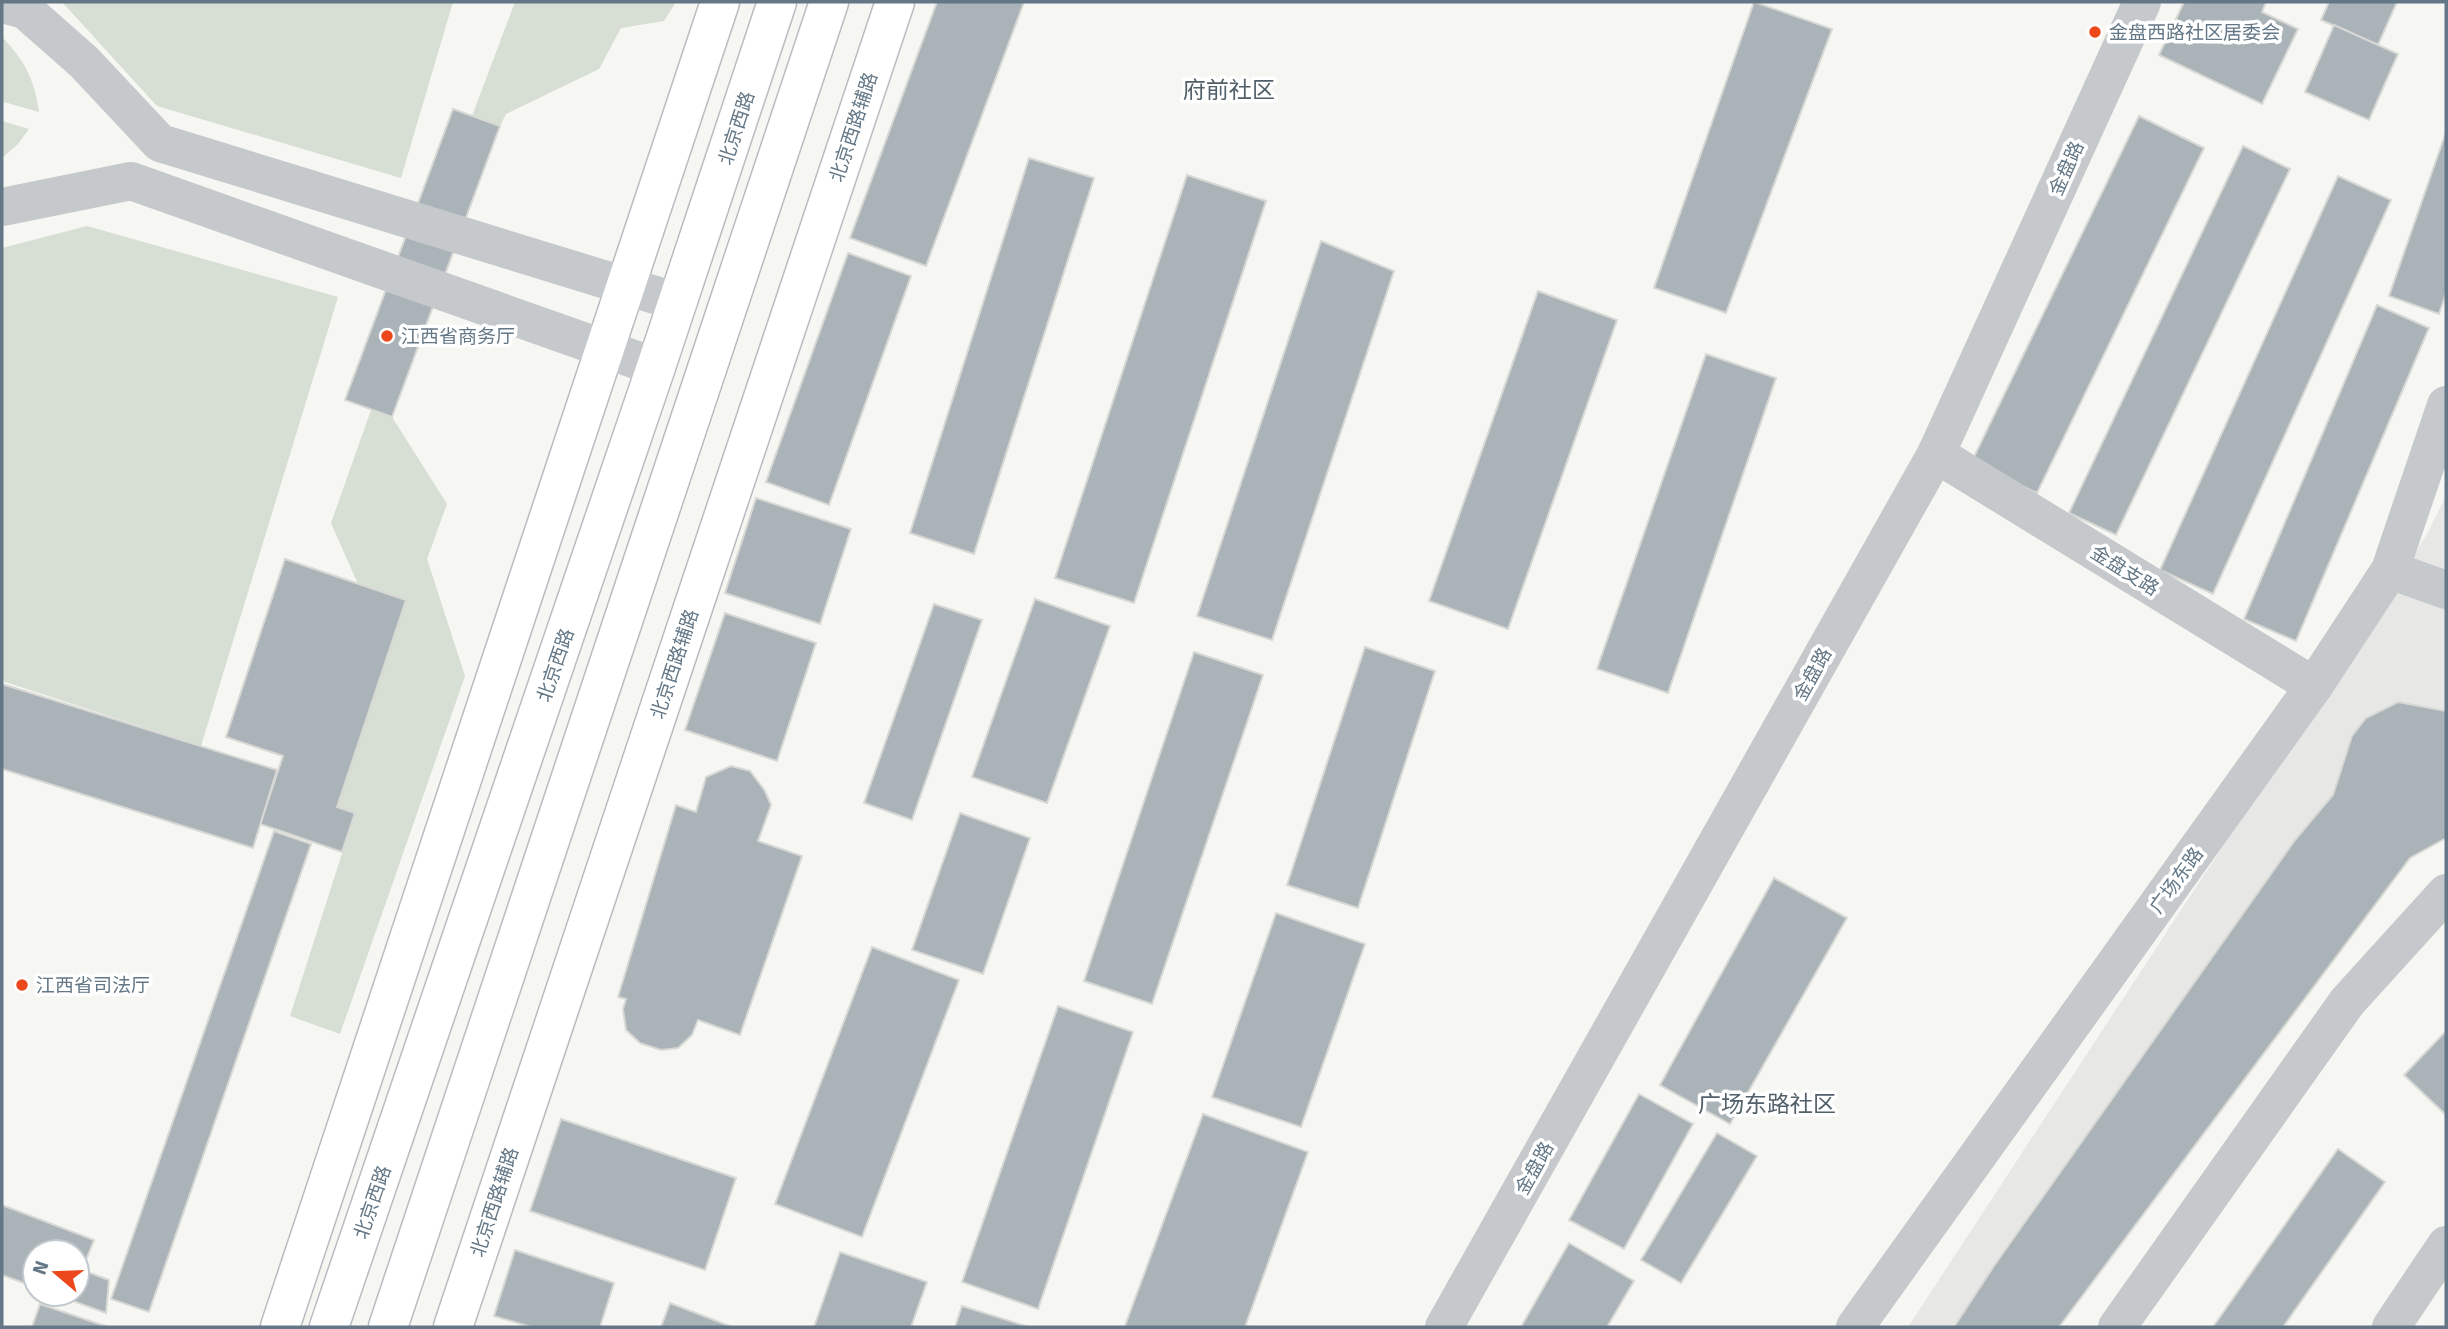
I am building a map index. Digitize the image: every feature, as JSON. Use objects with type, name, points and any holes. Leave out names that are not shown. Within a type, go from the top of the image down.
[{"type":"main road","points":[[279,1327],[720,2]]},
{"type":"main road","name":"北京西路","points":[[329,1327],[678,302],[777,2]]},
{"type":"main road","points":[[388,1327],[830,2]]},
{"type":"main road","name":"北京西路辅路","points":[[453,1327],[895,2]]},
{"type":"street","name":"金盘路","points":[[1444,1327],[1936,454],[2142,2]]},
{"type":"street","points":[[2,4],[24,10],[84,62],[160,143],[678,302]]},
{"type":"street","points":[[2,207],[131,181],[656,367]]},
{"type":"street","name":"广场东路","points":[[1855,1327],[2314,687],[2390,570],[2446,405]]},
{"type":"street","name":"金盘支路","points":[[1936,454],[2314,687]]},
{"type":"street","points":[[2390,570],[2446,590]]},
{"type":"street","points":[[2117,1327],[2347,1002],[2446,893]]},
{"type":"street","points":[[2391,1327],[2446,1245]]},
{"type":"shaded area","points":[[62,2],[453,2],[401,178],[157,106]]},
{"type":"shaded area","points":[[515,2],[676,2],[664,21],[621,28],[599,69],[506,114],[500,126],[472,116]]},
{"type":"shaded area","points":[[2,37],[27,71],[39,112],[4,102]]},
{"type":"shaded area","points":[[2,121],[29,129],[18,144],[2,158]]},
{"type":"shaded area","points":[[87,226],[338,297],[201,746],[2,681],[2,248]]},
{"type":"shaded area","points":[[371,410],[392,417],[447,504],[427,559],[465,676],[340,1034],[290,1016],[355,813],[337,807],[406,600],[358,584],[331,523]]},
{"type":"shaded area","points":[[2446,496],[2446,782],[2007,1327],[1908,1327],[2426,536]]},
{"type":"building","points":[[937,2],[1024,2],[926,266],[850,238]]},
{"type":"building","points":[[1754,2],[1832,29],[1726,313],[1654,288]]},
{"type":"building","points":[[2184,2],[2266,2],[2262,12],[2298,29],[2262,104],[2159,55]]},
{"type":"building","points":[[2329,2],[2397,2],[2378,45],[2321,20]]},
{"type":"building","points":[[2334,25],[2398,54],[2369,120],[2305,92]]},
{"type":"building","points":[[453,109],[500,126],[392,417],[345,400]]},
{"type":"building","points":[[2139,116],[2204,148],[2037,493],[1972,461]]},
{"type":"building","points":[[2446,132],[2446,293],[2439,314],[2389,296]]},
{"type":"building","points":[[2243,146],[2290,169],[2116,535],[2069,513]]},
{"type":"building","points":[[1029,158],[1094,178],[974,554],[910,533]]},
{"type":"building","points":[[1187,175],[1266,201],[1134,603],[1055,578]]},
{"type":"building","points":[[2338,176],[2391,200],[2213,594],[2160,570]]},
{"type":"building","points":[[1321,241],[1394,271],[1272,640],[1197,616]]},
{"type":"building","points":[[848,253],[911,276],[829,505],[766,482]]},
{"type":"building","points":[[1538,291],[1617,320],[1508,629],[1429,601]]},
{"type":"building","points":[[2377,305],[2429,328],[2296,641],[2244,619]]},
{"type":"building","points":[[1706,354],[1776,378],[1668,693],[1597,669]]},
{"type":"building","points":[[756,498],[851,529],[820,624],[725,593]]},
{"type":"building","points":[[285,559],[406,600],[337,807],[355,813],[342,852],[260,824],[283,756],[226,737]]},
{"type":"building","points":[[1035,599],[1110,626],[1047,803],[972,777]]},
{"type":"building","points":[[934,604],[982,620],[912,820],[864,803]]},
{"type":"building","points":[[725,613],[816,643],[777,761],[685,730]]},
{"type":"building","points":[[1365,647],[1435,671],[1358,908],[1287,885]]},
{"type":"building","points":[[1194,652],[1263,675],[1152,1004],[1084,981]]},
{"type":"building","points":[[2,684],[277,770],[253,848],[2,769]]},
{"type":"building","points":[[2398,702],[2446,711],[2446,838],[2410,858],[2059,1327],[1954,1327],[1994,1266],[2295,840],[2333,795],[2352,736],[2366,718]]},
{"type":"building","points":[[731,766],[750,771],[765,791],[771,805],[758,841],[802,856],[740,1035],[698,1020],[692,1035],[678,1048],[661,1050],[640,1043],[626,1030],[623,1009],[626,999],[618,997],[676,805],[696,812],[706,777]]},
{"type":"building","points":[[960,813],[1030,838],[983,974],[912,950]]},
{"type":"building","points":[[274,831],[311,844],[149,1312],[111,1299]]},
{"type":"building","points":[[1774,878],[1847,918],[1730,1124],[1660,1085]]},
{"type":"building","points":[[1276,913],[1365,944],[1301,1127],[1212,1097]]},
{"type":"building","points":[[872,947],[959,980],[862,1237],[775,1204]]},
{"type":"building","points":[[1058,1006],[1133,1032],[1038,1309],[962,1282]]},
{"type":"building","points":[[2446,1031],[2446,1112],[2445,1114],[2404,1075]]},
{"type":"building","points":[[1639,1094],[1693,1124],[1624,1249],[1569,1220]]},
{"type":"building","points":[[1203,1114],[1308,1152],[1245,1327],[1125,1326]]},
{"type":"building","points":[[561,1119],[736,1178],[705,1270],[530,1211]]},
{"type":"building","points":[[1717,1133],[1757,1156],[1681,1283],[1641,1260]]},
{"type":"building","points":[[2338,1149],[2385,1182],[2283,1327],[2213,1327]]},
{"type":"building","points":[[2,1205],[89,1238],[21,1238],[21,1282],[2,1275]]},
{"type":"building","points":[[1569,1243],[1634,1281],[1607,1327],[1521,1327]]},
{"type":"building","points":[[515,1250],[614,1283],[600,1327],[531,1327],[494,1316]]},
{"type":"building","points":[[840,1252],[927,1282],[911,1327],[814,1327]]},
{"type":"building","points":[[91,1273],[109,1280],[106,1313],[91,1308]]},
{"type":"building","points":[[670,1303],[732,1327],[661,1327]]},
{"type":"building","points":[[962,1306],[1029,1327],[955,1327]]},
{"type":"building","points":[[39,1308],[52,1308],[108,1327],[32,1327]]},
{"type":"place","name":"金盘西路社区居委会","points":[[2095,32]]},
{"type":"place","name":"江西省商务厅","points":[[387,336]]},
{"type":"place","name":"江西省司法厅","points":[[22,985]]},
{"type":"district","name":"府前社区","points":[[1229,90]]},
{"type":"district","name":"广场东路社区","points":[[1767,1104]]}]
